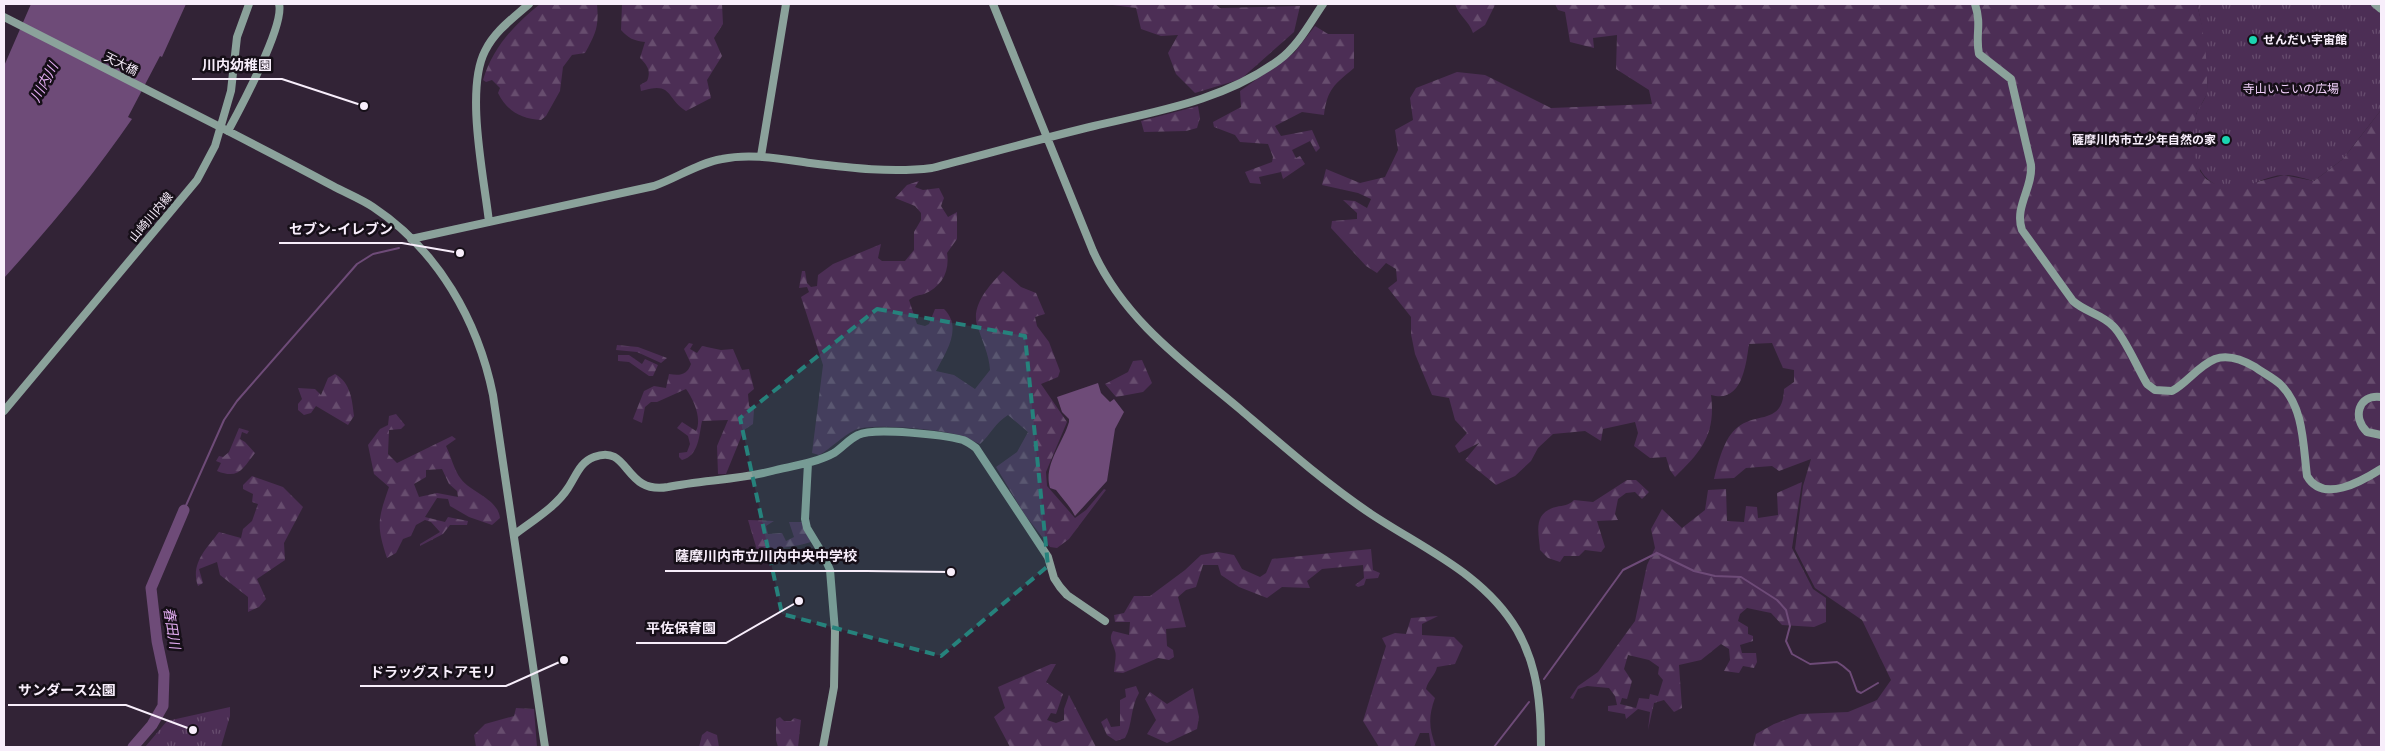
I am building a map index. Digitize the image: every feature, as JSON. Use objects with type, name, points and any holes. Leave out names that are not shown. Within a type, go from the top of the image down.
[{"type":"street","name":"山崎川内線","points":[[4,411],[197,180],[216,146],[235,74],[235,44],[249,4]]},
{"type":"street","points":[[228,132],[260,68],[279,17],[279,4]]},
{"type":"street","points":[[489,222],[476,106],[476,75],[491,40],[529,4]]},
{"type":"street","points":[[761,156],[786,4]]},
{"type":"street","points":[[993,4],[1100,266],[1124,304],[1146,328],[1325,481],[1378,519],[1460,569],[1478,583],[1502,609],[1522,639],[1537,684],[1541,747]]},
{"type":"street","points":[[411,239],[654,186],[676,178],[708,162],[722,159],[761,156],[848,168],[906,171],[932,168],[1159,111],[1242,84],[1281,59],[1306,30],[1323,4]]},
{"type":"street","points":[[1975,4],[1980,26],[1977,45],[1978,54],[2011,79],[2031,165],[2032,176],[2019,212],[2022,230],[2073,302],[2114,326],[2147,384],[2155,390],[2172,391],[2206,363],[2228,357],[2238,358],[2280,384],[2291,397],[2298,412],[2307,476],[2319,488],[2347,487],[2356,484],[2381,469]]},
{"type":"street","points":[[2375,4],[2381,9]]},
{"type":"street","name":"天大橋","points":[[4,17],[374,208],[411,239],[452,288],[479,343],[493,395],[545,747]]},
{"type":"street","points":[[2381,397],[2372,397],[2365,400],[2359,406],[2357,414],[2358,421],[2367,432],[2381,435]]},
{"type":"street","points":[[514,535],[565,492],[580,466],[599,455],[606,454],[618,458],[641,484],[653,488],[695,481],[752,476],[808,462],[834,452],[859,434],[868,432],[910,433],[965,441],[976,448],[982,456],[1048,557],[1054,578],[1060,587],[1067,595],[1105,621]]},
{"type":"street","points":[[808,462],[805,519],[807,528],[830,570],[835,631],[834,687],[823,747]]},
{"type":"highlighted area","points":[[877,309],[1025,336],[1048,566],[941,656],[782,614],[740,418]]},
{"type":"green space","points":[[540,4],[597,4],[598,12],[596,30],[589,46],[585,53],[572,55],[563,67],[560,91],[546,116],[541,120],[527,118],[515,113],[506,105],[498,93],[500,88],[492,80],[486,82],[483,80],[492,57],[499,47],[513,29]]},
{"type":"green space","points":[[622,4],[722,4],[723,24],[714,38],[722,56],[707,80],[711,98],[686,111],[664,89],[651,88],[641,91],[640,85],[647,81],[649,74],[647,66],[640,58],[645,42],[632,39],[621,30]]},
{"type":"green space","points":[[1105,4],[1215,4],[1220,8],[1300,6],[1294,32],[1241,79],[1195,93],[1176,74],[1168,53],[1178,35],[1161,36],[1141,29],[1136,8]]},
{"type":"green space","points":[[1455,4],[1495,5],[1485,25],[1473,33]]},
{"type":"green space","points":[[1555,4],[2197,4],[2207,46],[2207,94],[2196,114],[2200,171],[2206,179],[2215,184],[2249,184],[2284,175],[2314,181],[2343,159],[2381,110],[2381,747],[1753,747],[1756,734],[1774,724],[1800,714],[1848,712],[1877,700],[1891,680],[1862,620],[1815,588],[1795,549],[1803,486],[1811,459],[1779,471],[1772,466],[1746,468],[1734,478],[1714,479],[1722,451],[1733,431],[1745,423],[1774,413],[1779,408],[1783,400],[1784,389],[1794,382],[1794,370],[1783,368],[1772,343],[1749,344],[1744,372],[1740,381],[1730,394],[1721,396],[1711,395],[1711,421],[1705,441],[1693,459],[1675,477],[1670,470],[1666,457],[1650,458],[1634,446],[1638,433],[1635,422],[1603,429],[1601,441],[1585,431],[1553,434],[1538,448],[1531,461],[1515,476],[1496,485],[1465,460],[1479,443],[1459,453],[1455,446],[1467,433],[1455,420],[1449,398],[1432,395],[1415,354],[1411,334],[1411,317],[1388,288],[1397,281],[1396,269],[1386,263],[1377,273],[1366,266],[1331,228],[1332,221],[1357,219],[1357,213],[1343,200],[1355,201],[1367,208],[1371,199],[1358,193],[1322,185],[1326,169],[1360,183],[1385,177],[1398,150],[1395,130],[1413,120],[1410,98],[1416,88],[1457,72],[1485,75],[1551,108],[1652,104],[1649,90],[1616,69],[1617,35],[1593,38],[1594,48],[1570,42],[1565,12],[1558,10]]},
{"type":"green space","name":"寺山いこいの広場","points":[[2197,4],[2370,4],[2381,14],[2381,110],[2343,159],[2314,181],[2284,175],[2232,189],[2214,184],[2206,177],[2200,169],[2193,148],[2196,115],[2207,91],[2205,47]]},
{"type":"green space","points":[[1315,26],[1328,34],[1354,34],[1354,68],[1333,88],[1327,99],[1324,115],[1302,112],[1275,126],[1281,136],[1312,130],[1320,148],[1316,152],[1310,141],[1292,150],[1296,158],[1300,156],[1305,164],[1283,179],[1281,172],[1259,177],[1261,184],[1250,183],[1245,172],[1272,162],[1273,157],[1268,144],[1240,142],[1235,135],[1214,127],[1213,122],[1241,107],[1240,91],[1294,53]]},
{"type":"green space","points":[[1198,106],[1200,118],[1197,128],[1186,131],[1144,132],[1141,121]]},
{"type":"green space","points":[[919,181],[915,187],[923,190],[939,188],[944,198],[941,206],[948,217],[957,212],[957,239],[947,253],[948,260],[943,278],[930,291],[909,300],[917,324],[925,326],[929,324],[935,309],[944,309],[950,316],[952,324],[951,340],[936,371],[954,375],[975,389],[990,370],[976,317],[979,302],[983,295],[1003,271],[1021,287],[1036,293],[1045,314],[1035,317],[1037,326],[1049,342],[1060,371],[1058,377],[1041,384],[1067,422],[1046,472],[1047,486],[1075,518],[1086,510],[1104,489],[1106,490],[1069,539],[1057,548],[1050,547],[1025,515],[996,467],[1017,452],[1028,432],[1008,415],[980,444],[963,436],[941,431],[876,427],[855,430],[819,455],[812,453],[823,365],[801,297],[809,292],[807,287],[799,288],[802,271],[805,271],[807,283],[811,287],[817,286],[818,275],[833,264],[881,244],[878,258],[882,261],[905,261],[914,250],[914,232],[921,220],[921,213],[915,206],[895,198],[907,185]]},
{"type":"green space","points":[[689,343],[693,344],[690,349],[697,353],[702,346],[721,350],[733,349],[742,370],[749,369],[754,389],[748,394],[749,406],[754,410],[753,424],[744,430],[726,474],[718,474],[717,446],[728,420],[702,421],[695,450],[688,458],[682,460],[679,457],[679,453],[687,452],[690,444],[688,436],[677,428],[682,422],[696,431],[698,426],[698,415],[686,389],[657,402],[651,402],[645,407],[642,423],[633,419],[644,391],[654,386],[666,388],[669,374],[680,375],[685,373],[691,364],[684,349]]},
{"type":"green space","points":[[617,345],[638,347],[667,358],[661,363],[637,352],[616,350]]},
{"type":"green space","points":[[618,355],[629,355],[642,364],[645,359],[658,365],[653,376],[649,376],[629,362],[618,361]]},
{"type":"green space","points":[[1142,360],[1152,383],[1143,392],[1116,397],[1105,384],[1128,372],[1133,361]]},
{"type":"green space","points":[[335,374],[348,387],[351,398],[354,416],[348,425],[316,406],[311,413],[304,415],[298,410],[298,404],[302,399],[298,388],[315,389],[321,395],[328,378]]},
{"type":"green space","points":[[396,414],[405,425],[401,429],[389,430],[388,454],[397,463],[452,436],[456,439],[446,446],[461,479],[495,506],[500,518],[492,525],[469,517],[450,506],[448,499],[437,498],[425,517],[445,522],[448,517],[468,521],[467,525],[450,525],[443,534],[420,546],[420,544],[440,532],[431,522],[425,520],[416,525],[411,536],[403,539],[396,553],[387,558],[381,537],[380,522],[382,507],[389,487],[374,474],[368,445],[380,429],[388,425],[389,416]],"holes":[[[442,469],[449,484],[457,491],[458,497],[437,493],[419,497],[414,484],[426,477],[426,470]]]},
{"type":"green space","points":[[239,428],[249,431],[247,434],[242,432],[240,439],[255,453],[244,468],[236,473],[231,474],[217,471],[221,463],[216,461],[219,456],[223,457],[229,452]]},
{"type":"green space","points":[[252,476],[283,487],[303,507],[284,543],[285,560],[257,579],[266,599],[259,607],[248,612],[248,597],[220,575],[217,562],[199,569],[203,583],[198,586],[196,571],[201,557],[219,532],[241,538],[243,529],[252,521],[258,504],[252,502],[253,494],[243,489],[243,485]]},
{"type":"green space","points":[[1627,480],[1636,480],[1649,492],[1642,499],[1635,492],[1626,493],[1618,499],[1615,514],[1618,520],[1597,521],[1605,547],[1601,552],[1585,550],[1579,556],[1564,556],[1560,562],[1548,558],[1540,550],[1538,531],[1543,514],[1548,510],[1568,504],[1574,500],[1593,502]]},
{"type":"green space","points":[[1802,482],[1792,548],[1813,589],[1826,598],[1826,622],[1814,627],[1782,625],[1771,613],[1747,608],[1740,614],[1738,621],[1748,627],[1748,634],[1753,636],[1753,641],[1740,645],[1742,653],[1756,653],[1757,662],[1754,668],[1743,666],[1739,673],[1724,671],[1730,660],[1729,649],[1721,644],[1701,660],[1679,665],[1682,708],[1674,712],[1664,700],[1654,703],[1648,730],[1650,712],[1638,709],[1626,719],[1625,714],[1608,711],[1608,706],[1617,705],[1615,696],[1609,688],[1587,686],[1578,689],[1573,699],[1570,698],[1578,686],[1598,672],[1635,621],[1647,565],[1655,548],[1651,529],[1662,509],[1682,528],[1705,510],[1708,490],[1726,489],[1727,521],[1744,522],[1746,506],[1757,507],[1758,518],[1778,515],[1777,493]],"holes":[[[1628,655],[1649,660],[1659,667],[1658,674],[1663,680],[1658,696],[1650,694],[1649,699],[1639,698],[1636,708],[1620,704],[1622,698],[1627,699],[1632,681],[1624,669]]]},
{"type":"green space","points":[[748,520],[774,521],[766,526],[768,534],[782,533],[786,541],[794,537],[789,522],[803,522],[804,530],[811,542],[791,547],[757,550]]},
{"type":"green space","points":[[1371,549],[1373,570],[1380,573],[1378,578],[1366,579],[1364,585],[1358,587],[1355,585],[1364,578],[1363,565],[1322,569],[1307,581],[1310,588],[1282,587],[1267,598],[1239,587],[1221,575],[1218,565],[1203,565],[1196,587],[1186,590],[1178,597],[1186,627],[1166,629],[1167,646],[1173,650],[1174,657],[1169,660],[1158,658],[1123,673],[1114,672],[1116,653],[1111,639],[1112,634],[1113,631],[1129,635],[1130,622],[1115,622],[1114,615],[1124,613],[1134,596],[1150,596],[1185,570],[1201,555],[1218,552],[1234,555],[1242,569],[1260,577],[1266,573],[1272,559]]},
{"type":"green space","points":[[1438,616],[1422,624],[1422,635],[1454,637],[1463,646],[1455,664],[1437,667],[1426,689],[1435,698],[1430,723],[1436,747],[1431,747],[1429,733],[1420,733],[1414,747],[1379,747],[1363,721],[1386,646],[1382,638],[1395,633],[1406,634],[1411,618]]},
{"type":"green space","points":[[1051,664],[1056,664],[1046,682],[1063,694],[1056,714],[1051,713],[1047,720],[1056,723],[1064,720],[1064,709],[1069,695],[1096,747],[1010,747],[994,717],[1005,708],[998,687]]},
{"type":"green space","points":[[1136,686],[1139,693],[1134,704],[1128,733],[1125,738],[1116,741],[1107,735],[1101,722],[1107,718],[1111,727],[1120,726],[1120,700],[1126,697],[1125,689]]},
{"type":"green space","points":[[1193,688],[1199,717],[1197,729],[1167,743],[1147,734],[1156,720],[1145,699],[1150,692],[1167,704]]},
{"type":"green space","points":[[230,707],[230,716],[221,747],[145,747],[167,721]]},
{"type":"green space","points":[[516,708],[534,709],[537,747],[476,747],[474,735],[485,724],[514,716]]},
{"type":"green space","points":[[780,717],[784,721],[791,721],[794,718],[801,720],[798,747],[778,747],[776,719]]},
{"type":"green space","points":[[707,731],[717,735],[719,747],[699,747],[702,735]]},
{"type":"water","name":"川内川","points":[[31,4],[186,4],[162,57],[160,56],[128,117],[132,119],[71,201],[4,278],[4,66]]},
{"type":"water","points":[[1098,383],[1101,393],[1110,402],[1114,399],[1124,412],[1115,429],[1107,481],[1075,516],[1056,490],[1050,488],[1049,471],[1051,463],[1069,422],[1069,419],[1062,412],[1057,397]]},
{"type":"waterway","points":[[184,510],[224,420],[237,401],[357,264],[373,254],[399,248]]},
{"type":"waterway","name":"春田川","points":[[133,747],[152,725],[163,706],[164,674],[157,641],[151,588],[184,510]]},
{"type":"waterway","points":[[1544,679],[1623,570],[1657,553],[1694,571],[1715,576],[1741,577],[1777,600],[1786,610],[1790,626],[1786,641],[1792,654],[1810,664],[1837,662],[1850,672],[1857,691],[1861,693],[1878,683]]},
{"type":"waterway","points":[[1494,747],[1529,702]]},
{"type":"place","name":"せんだい宇宙館","points":[[2253,40]]},
{"type":"place","name":"川内幼稚園","points":[[364,106]]},
{"type":"place","name":"薩摩川内市立少年自然の家","points":[[2226,140]]},
{"type":"place","name":"セブン-イレブン","points":[[460,253]]},
{"type":"place","name":"薩摩川内市立川内中央中学校","points":[[951,572]]},
{"type":"place","name":"平佐保育園","points":[[799,601]]},
{"type":"place","name":"ドラッグストアモリ","points":[[564,660]]},
{"type":"place","name":"サンダース公園","points":[[193,730]]}]
